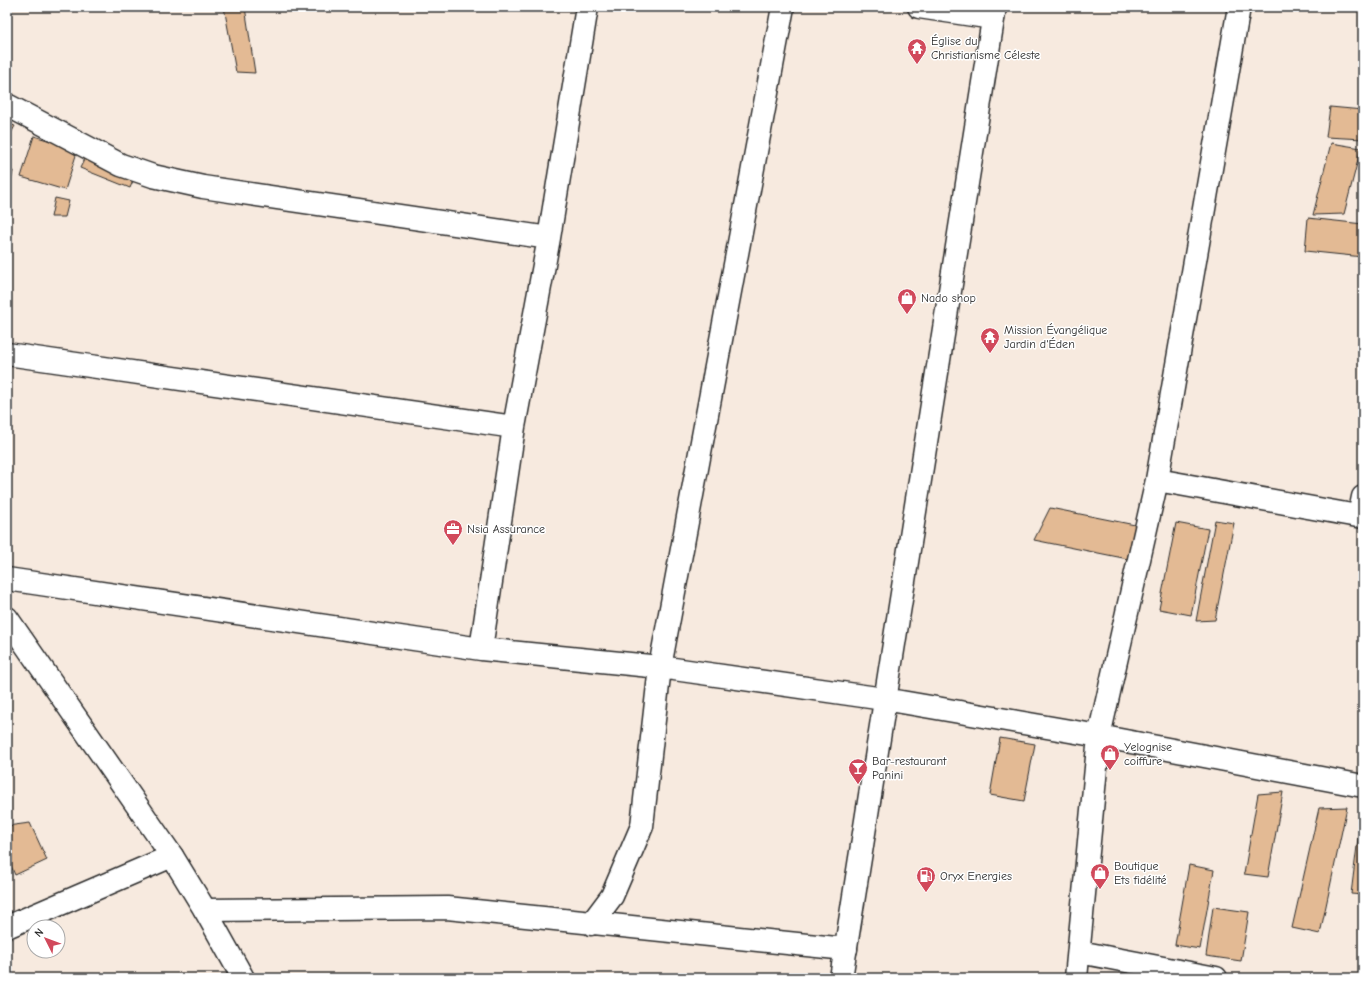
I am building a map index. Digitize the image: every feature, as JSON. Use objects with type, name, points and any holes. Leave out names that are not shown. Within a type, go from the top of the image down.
[{"type":"street","points":[[481,649],[514,427],[549,238],[587,7]]},
{"type":"street","points":[[591,924],[612,896],[642,826],[660,667],[783,7]]},
{"type":"street","points":[[845,978],[841,978],[994,12],[920,7]]},
{"type":"street","points":[[1076,978],[1080,952],[1099,736],[1157,480],[1239,7]]},
{"type":"street","points":[[7,104],[121,164],[154,176],[203,188],[549,238]]},
{"type":"street","points":[[7,354],[514,427]]},
{"type":"street","points":[[1157,480],[1362,510]]},
{"type":"street","points":[[7,579],[481,649],[660,667],[884,699],[1099,736],[1363,786]]},
{"type":"street","points":[[7,618],[172,856],[244,978]]},
{"type":"street","points":[[9,923],[172,856]]},
{"type":"street","points":[[205,910],[447,908],[846,949]]},
{"type":"street","points":[[1080,952],[1216,978]]},
{"type":"building","points":[[224,7],[245,7],[255,73],[236,72]]},
{"type":"building","points":[[1330,107],[1363,110],[1363,139],[1326,137]]},
{"type":"building","points":[[7,123],[15,126],[7,140]]},
{"type":"building","points":[[34,136],[78,149],[65,190],[21,177]]},
{"type":"building","points":[[1331,143],[1361,148],[1344,214],[1313,215]]},
{"type":"building","points":[[86,156],[135,176],[130,188],[80,168]]},
{"type":"building","points":[[7,170],[13,171],[8,198],[7,197]]},
{"type":"building","points":[[55,198],[69,201],[65,217],[51,217]]},
{"type":"building","points":[[1308,218],[1363,224],[1363,257],[1305,251]]},
{"type":"building","points":[[1050,508],[1135,525],[1128,559],[1034,540]]},
{"type":"building","points":[[1215,520],[1234,523],[1215,620],[1196,621]]},
{"type":"building","points":[[1176,523],[1208,529],[1191,615],[1159,609]]},
{"type":"building","points":[[1000,738],[1035,744],[1024,801],[990,795]]},
{"type":"building","points":[[1283,792],[1268,877],[1244,874],[1258,794]]},
{"type":"building","points":[[1347,807],[1320,934],[1292,928],[1319,808]]},
{"type":"building","points":[[30,823],[47,860],[15,875],[7,857],[7,826]]},
{"type":"building","points":[[1359,830],[1363,830],[1363,895],[1351,894]]},
{"type":"building","points":[[1189,865],[1214,870],[1200,949],[1175,945]]},
{"type":"building","points":[[1213,907],[1249,912],[1241,961],[1206,956]]},
{"type":"place","name":"Église du Christianisme Céleste","points":[[917,65]]},
{"type":"place","name":"Nado shop","points":[[907,315]]},
{"type":"place","name":"Mission Évangélique Jardin d'Éden","points":[[990,354]]},
{"type":"place","name":"Nsia Assurance","points":[[453,546]]},
{"type":"place","name":"Yelognise coiffure","points":[[1110,771]]},
{"type":"place","name":"Bar-restaurant Panini","points":[[858,785]]},
{"type":"place","name":"Boutique Ets fidélité","points":[[1100,890]]},
{"type":"place","name":"Oryx Energies","points":[[926,893]]}]
